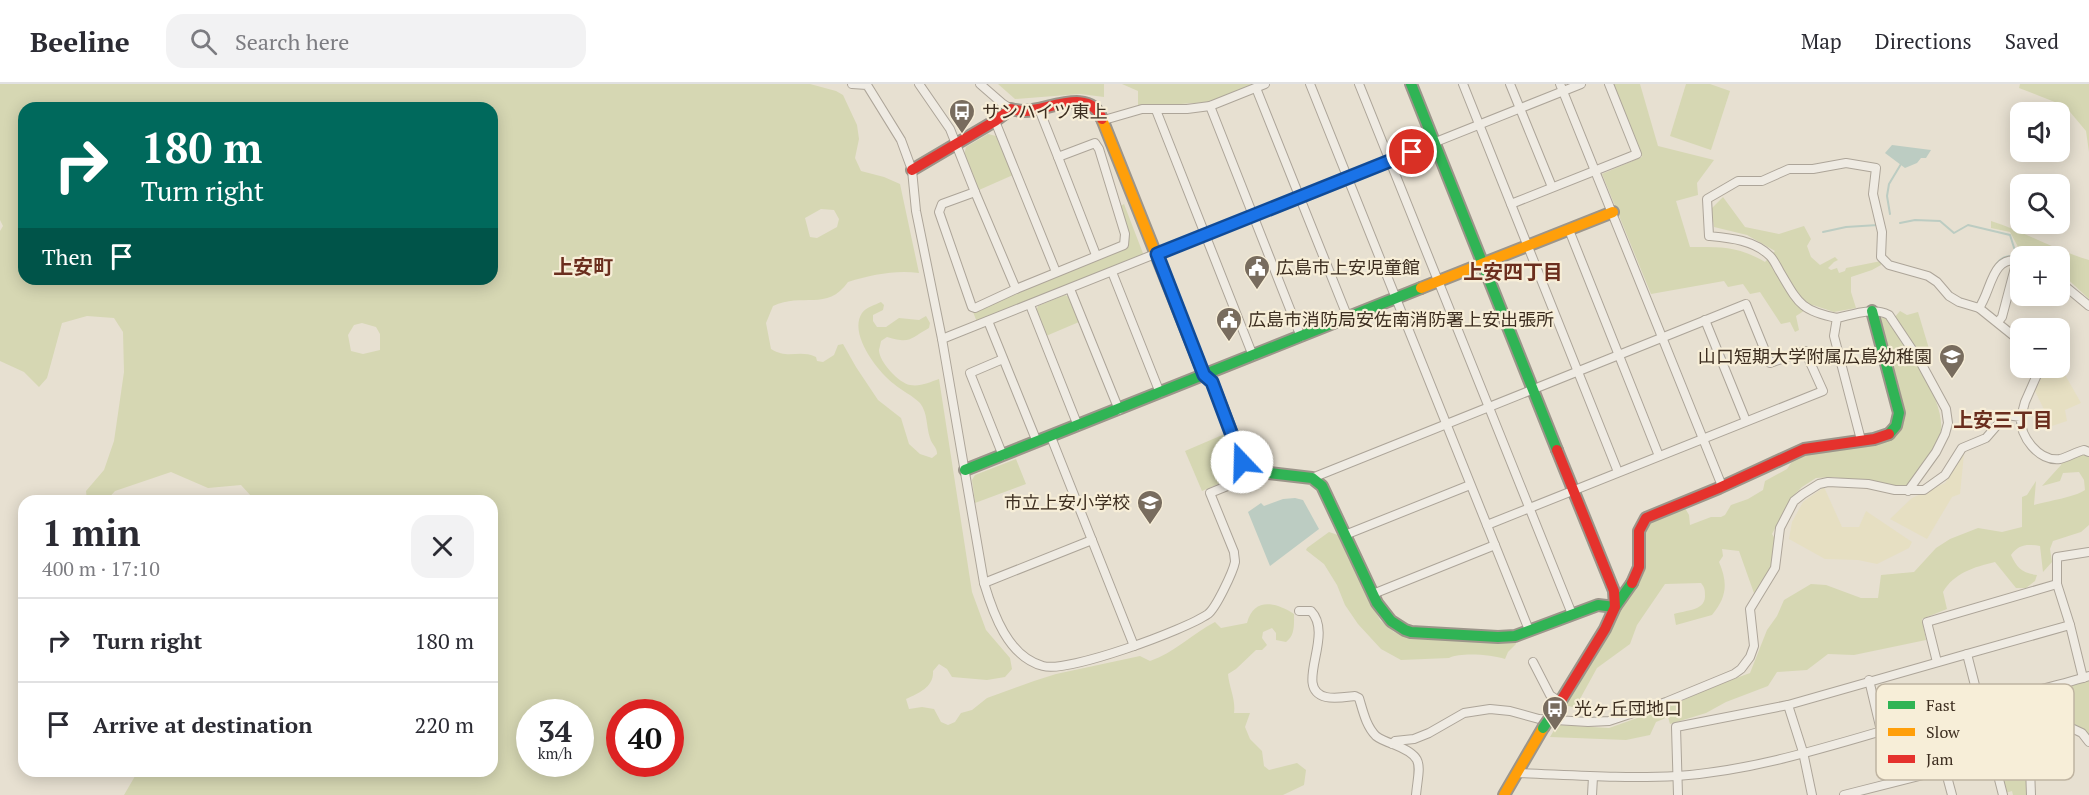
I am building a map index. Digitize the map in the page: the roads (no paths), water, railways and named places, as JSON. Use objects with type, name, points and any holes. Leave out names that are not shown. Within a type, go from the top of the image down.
[{"type":"street","points":[[852,84],[866,85],[901,140],[912,170],[916,211],[942,339],[984,583],[1000,628],[1012,644],[1028,658],[1042,666],[1054,667],[1113,654],[1208,614],[1217,605],[1235,562],[1234,552],[1210,493],[1247,478],[1252,471]]},
{"type":"street","points":[[919,84],[950,129],[1016,289]]},
{"type":"street","points":[[980,84],[1011,109],[1025,111],[1078,101],[1089,104],[1100,113],[1204,375],[1212,382],[1242,462],[1252,471],[1312,478],[1746,304],[1770,363],[1805,351],[1823,391],[1486,525]]},
{"type":"street","points":[[1104,120],[1142,109],[1187,109],[1210,106],[1265,84]]},
{"type":"street","points":[[1310,84],[1529,630]]},
{"type":"street","points":[[1359,84],[1572,614]]},
{"type":"street","points":[[1411,84],[1614,591],[1615,607]]},
{"type":"street","points":[[1463,84],[1618,472]]},
{"type":"street","points":[[1510,84],[1552,187]]},
{"type":"street","points":[[942,339],[1520,108],[1561,87],[1581,84]]},
{"type":"street","points":[[1511,204],[1637,154],[1609,84]]},
{"type":"street","points":[[1561,87],[1722,486]]},
{"type":"street","points":[[1256,88],[1348,318]]},
{"type":"street","points":[[1210,106],[1302,336]]},
{"type":"street","points":[[912,170],[995,121],[1011,109]]},
{"type":"street","points":[[1039,109],[1096,255]]},
{"type":"street","points":[[1156,110],[1253,356]]},
{"type":"street","points":[[995,121],[1056,272]]},
{"type":"street","points":[[975,192],[942,204],[939,212],[972,307],[975,308],[1124,245],[1125,234],[1095,142],[1058,157]]},
{"type":"street","points":[[1908,491],[1936,452],[1948,423],[1946,409],[1921,363],[1889,315],[1872,310],[1837,318],[1818,315],[1806,309],[1799,303],[1770,256],[1760,248],[1738,239],[1709,236],[1707,199],[1738,182],[1762,181],[1789,169],[1813,169],[1846,163],[1876,168],[1873,194],[1882,232],[1881,257],[1889,265],[1928,276],[1937,282],[1949,296],[1959,302],[1979,308],[2010,332]]},
{"type":"street","points":[[965,470],[1613,212]]},
{"type":"street","points":[[1569,230],[1659,456]]},
{"type":"street","points":[[1979,308],[1985,300],[1998,265],[2010,260]]},
{"type":"street","points":[[1112,272],[1160,393]]},
{"type":"street","points":[[1070,289],[1119,410]]},
{"type":"street","points":[[1998,322],[2002,317],[2010,290]]},
{"type":"street","points":[[2070,290],[2089,306]]},
{"type":"street","points":[[1030,305],[1078,426]]},
{"type":"street","points":[[1503,795],[1637,574],[1638,530],[1646,518],[1765,467],[1778,458],[1814,446],[1861,440],[1890,433],[1897,425],[1899,413],[1872,310]]},
{"type":"street","points":[[1837,318],[1834,336],[1861,440]]},
{"type":"street","points":[[1705,320],[1746,422]]},
{"type":"street","points":[[988,321],[1037,442]]},
{"type":"street","points":[[1003,456],[970,373],[1004,359]]},
{"type":"street","points":[[2036,378],[2021,417],[2022,428],[2028,442],[2043,455],[2053,459],[2063,459],[2084,450],[2089,452]]},
{"type":"street","points":[[1392,744],[1395,741],[1414,739],[1429,733],[1464,713],[1490,709],[1510,711],[1539,719],[1608,721],[1657,705],[1734,674],[1742,669],[1754,646],[1750,609],[1775,568],[1780,528],[1794,501],[1820,484],[1828,482],[1852,482],[1908,491],[1924,490],[1945,475],[1962,448],[1986,438],[2006,415],[2021,417]]},
{"type":"street","points":[[1051,437],[1134,646]]},
{"type":"street","points":[[1312,478],[1322,486],[1373,594],[1388,619],[1398,628],[1411,633],[1515,636],[1598,605],[1615,607]]},
{"type":"street","points":[[1345,535],[1470,485]]},
{"type":"street","points":[[984,583],[1092,540]]},
{"type":"street","points":[[1373,594],[1495,545]]},
{"type":"street","points":[[2059,684],[2086,677],[2057,584],[2057,557],[2089,552]]},
{"type":"street","points":[[1937,662],[1928,622],[2057,584]]},
{"type":"street","points":[[1299,611],[1311,611],[1316,615],[1319,646],[1312,673],[1311,682],[1314,688],[1321,695],[1329,698],[1355,696],[1359,698],[1365,719],[1374,734],[1392,744],[1410,750],[1416,756],[1419,765],[1416,795]]},
{"type":"street","points":[[1678,795],[1676,727],[1788,705],[1869,680],[2070,625]]},
{"type":"street","points":[[1967,654],[1975,684]]},
{"type":"street","points":[[1533,662],[1557,707]]},
{"type":"street","points":[[1869,680],[1876,708]]},
{"type":"street","points":[[1788,705],[1803,752],[1812,795]]},
{"type":"street","points":[[2074,729],[2082,733],[2089,742]]},
{"type":"street","points":[[1517,773],[1593,777],[1677,776],[1730,769],[1876,734]]},
{"type":"street","points":[[1592,795],[1593,777]]},
{"type":"street","points":[[1844,795],[1901,780]]},
{"type":"street","points":[[1948,780],[1952,795]]},
{"type":"street","points":[[1999,780],[2003,795]]},
{"type":"street","points":[[2031,780],[2031,795]]},
{"type":"waterway","points":[[1890,214],[1887,196],[1889,184],[1901,164]]},
{"type":"waterway","points":[[1900,223],[1915,220],[1940,221],[1954,233],[1968,225],[2010,235],[2014,246]]},
{"type":"waterway","points":[[1823,232],[1846,227],[1878,225]]},
{"type":"waterway","points":[[1995,267],[1999,261],[2010,256]]},
{"type":"place","name":"サンハイツ東上","points":[[962,135]]},
{"type":"place","name":"広島市上安児童館","points":[[1257,291]]},
{"type":"place","name":"広島市消防局安佐南消防署上安出張所","points":[[1229,343]]},
{"type":"place","name":"山口短期大学附属広島幼稚園","points":[[1952,380]]},
{"type":"place","name":"市立上安小学校","points":[[1150,526]]},
{"type":"place","name":"光ヶ丘団地口","points":[[1555,732]]},
{"type":"district","name":"上安町","points":[[583,267]]},
{"type":"district","name":"上安四丁目","points":[[1513,272]]},
{"type":"district","name":"上安三丁目","points":[[2003,420]]}]
